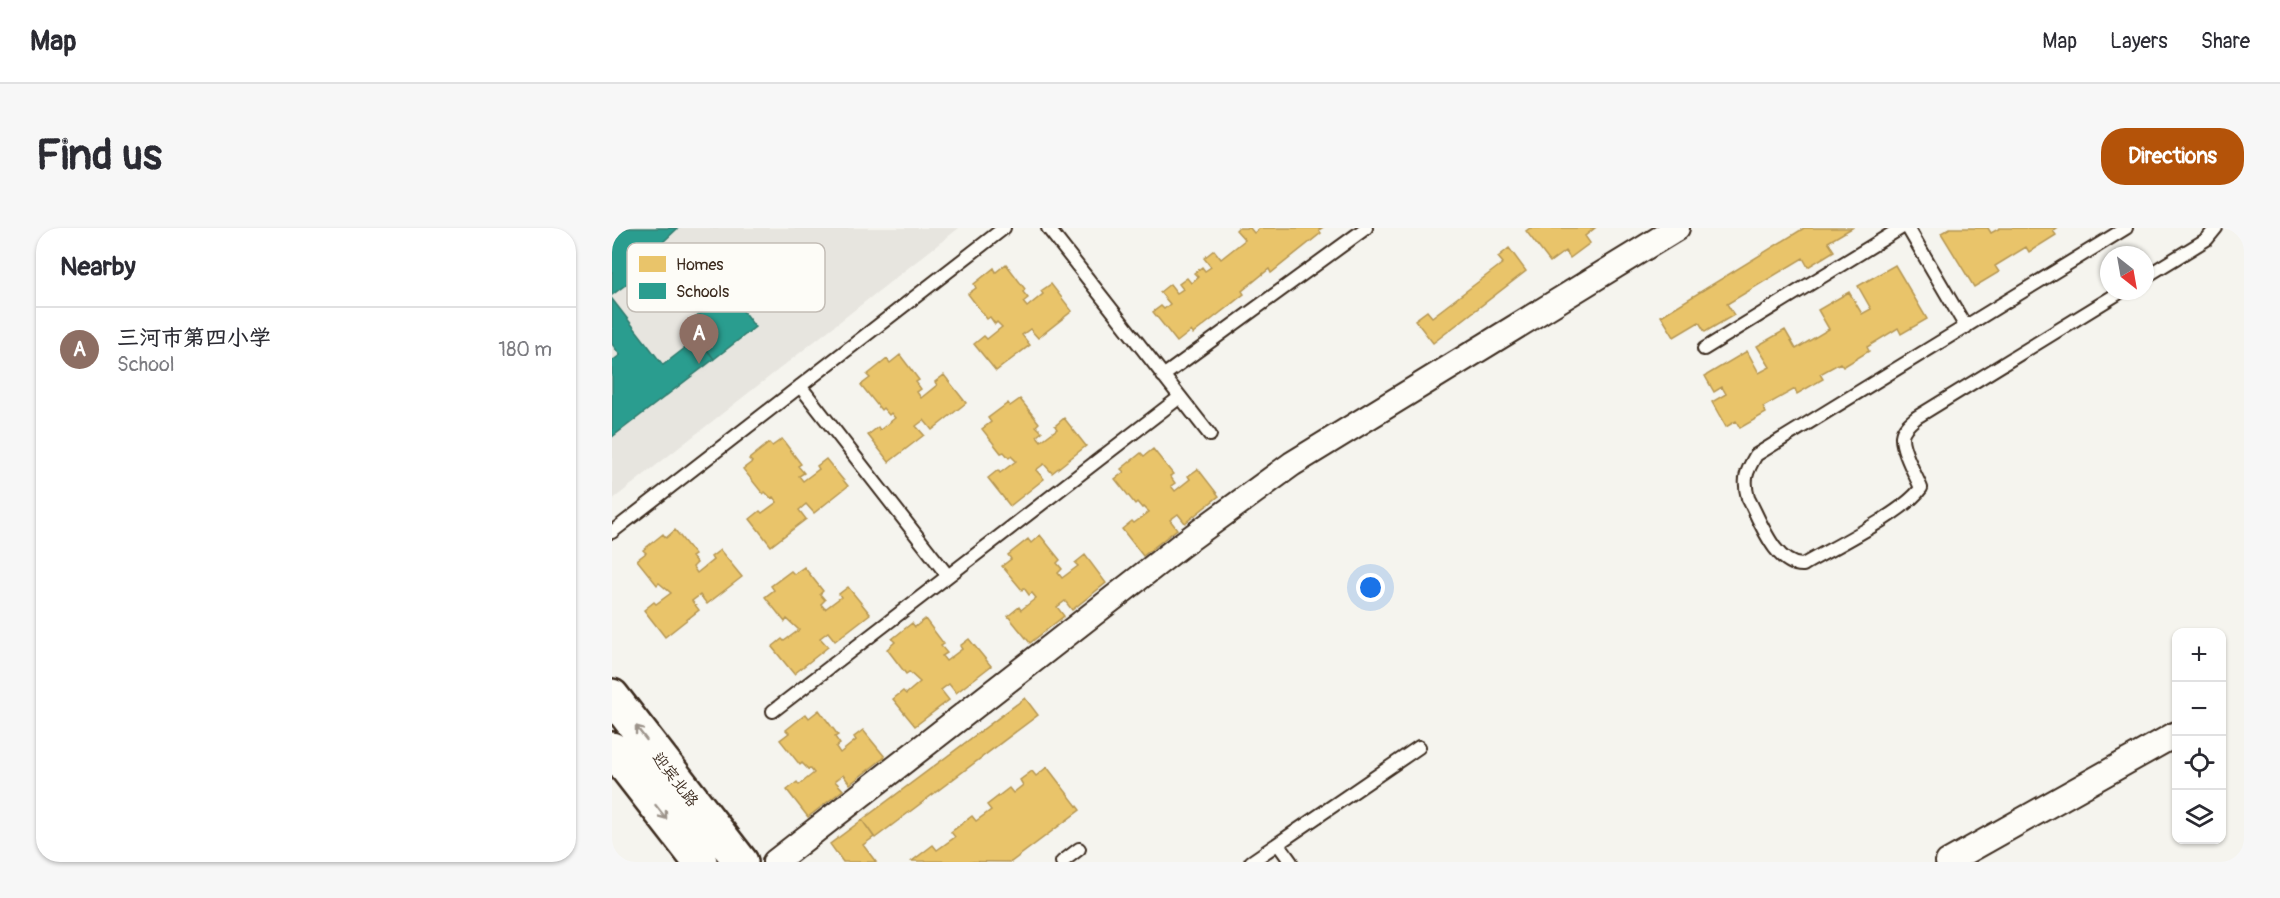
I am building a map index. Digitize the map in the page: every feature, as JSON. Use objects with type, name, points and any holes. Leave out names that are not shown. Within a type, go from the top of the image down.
[{"type":"main road","name":"迎宾北路","points":[[612,696],[741,862]]},
{"type":"main road","name":"迎宾北路","points":[[612,749],[700,862]]},
{"type":"street","points":[[775,862],[1180,546],[1292,464],[1677,228]]},
{"type":"street","points":[[1948,862],[2172,736]]},
{"type":"lane","points":[[612,532],[1004,228]]},
{"type":"lane","points":[[1048,228],[1210,435]]},
{"type":"lane","points":[[1163,376],[1366,228]]},
{"type":"lane","points":[[1704,349],[1901,228]]},
{"type":"lane","points":[[1908,228],[1966,327]]},
{"type":"lane","points":[[2107,300],[1917,417],[1905,428],[1902,436],[1903,444],[1921,488],[1898,510],[1803,565],[1795,566],[1776,551],[1748,498],[1745,474],[1756,455],[2126,228]]},
{"type":"lane","points":[[2154,271],[2207,239],[2216,228]]},
{"type":"lane","points":[[800,386],[948,576]]},
{"type":"lane","points":[[773,711],[1180,397]]},
{"type":"lane","points":[[1251,862],[1419,747]]},
{"type":"lane","points":[[1278,844],[1291,862]]},
{"type":"lane","points":[[1062,862],[1079,849]]},
{"type":"shaded area","points":[[612,228],[959,228],[612,500]]},
{"type":"building: Homes","points":[[1250,228],[1254,233],[1260,228],[1322,228],[1319,230],[1321,233],[1271,273],[1269,269],[1242,291],[1244,294],[1193,334],[1191,331],[1177,342],[1153,312],[1161,306],[1164,309],[1170,304],[1160,292],[1170,284],[1177,293],[1183,289],[1179,284],[1187,278],[1191,283],[1198,277],[1194,273],[1202,267],[1205,271],[1211,267],[1204,258],[1214,250],[1221,259],[1245,240],[1236,230]]},
{"type":"building: Homes","points":[[1530,228],[1595,228],[1585,236],[1590,243],[1570,258],[1565,251],[1550,262],[1526,231]]},
{"type":"building: Homes","points":[[1804,228],[1852,228],[1828,242],[1834,251],[1808,267],[1803,258],[1727,304],[1734,315],[1705,332],[1699,322],[1674,337],[1661,316]]},
{"type":"building: Homes","points":[[1950,228],[1988,228],[1991,233],[2000,228],[2057,228],[2053,231],[2056,235],[2029,252],[2026,247],[1995,266],[1999,272],[1974,287],[1941,233]]},
{"type":"building: Homes","points":[[1509,248],[1526,271],[1433,343],[1415,320],[1427,311],[1432,317],[1503,263],[1498,257]]},
{"type":"building: Homes","points":[[1006,264],[1025,289],[1023,292],[1028,298],[1023,302],[1027,307],[1043,294],[1041,291],[1051,284],[1072,311],[1038,338],[1030,329],[1022,335],[1030,345],[996,371],[974,344],[984,336],[987,339],[1002,327],[997,322],[995,324],[990,317],[987,319],[968,294],[976,288],[974,284],[994,268],[996,272]]},
{"type":"building: Homes","points":[[1895,265],[1927,319],[1901,334],[1898,328],[1867,347],[1869,351],[1843,367],[1840,363],[1820,374],[1823,379],[1797,394],[1795,389],[1763,407],[1766,413],[1740,428],[1736,421],[1726,427],[1712,402],[1726,394],[1722,387],[1714,392],[1705,376],[1747,351],[1759,373],[1770,367],[1757,346],[1785,330],[1796,349],[1829,329],[1818,310],[1849,292],[1862,314],[1871,309],[1858,286]]},
{"type":"building: Homes","points":[[900,355],[919,380],[916,382],[921,389],[917,392],[921,398],[937,385],[935,382],[944,375],[966,403],[932,430],[924,420],[916,426],[924,435],[889,462],[868,435],[878,427],[880,430],[895,418],[883,408],[881,410],[861,385],[870,378],[867,375],[887,359],[890,363]]},
{"type":"building: Homes","points":[[1020,399],[1039,423],[1036,426],[1042,432],[1037,436],[1041,441],[1057,429],[1055,426],[1064,418],[1086,446],[1052,473],[1044,464],[1036,470],[1044,479],[1010,506],[988,478],[998,470],[1000,473],[1016,461],[1004,452],[1001,453],[982,429],[991,422],[988,418],[1008,403],[1010,406]]},
{"type":"building: Homes","points":[[782,439],[801,464],[798,466],[804,473],[799,476],[803,481],[819,469],[817,466],[826,459],[848,486],[814,513],[806,504],[799,510],[806,519],[771,546],[750,519],[777,502],[765,492],[763,494],[743,469],[752,462],[749,459],[769,443],[772,446]]},
{"type":"building: Homes","points":[[1153,449],[1173,474],[1170,476],[1175,483],[1171,486],[1175,491],[1190,479],[1188,476],[1198,469],[1219,496],[1185,523],[1178,514],[1170,520],[1177,529],[1143,556],[1122,529],[1149,512],[1137,502],[1135,504],[1115,479],[1124,472],[1121,469],[1141,453],[1144,456]]},
{"type":"building: Homes","points":[[675,530],[695,555],[692,557],[697,563],[693,567],[697,573],[713,560],[711,557],[720,550],[742,577],[707,604],[700,595],[692,601],[699,610],[665,637],[644,610],[671,593],[659,583],[657,585],[637,560],[646,553],[643,550],[663,534],[666,538]]},
{"type":"building: Homes","points":[[1040,535],[1060,560],[1057,563],[1062,569],[1058,573],[1062,578],[1078,566],[1075,563],[1085,555],[1106,583],[1072,610],[1065,601],[1057,607],[1064,616],[1030,643],[1008,616],[1019,607],[1021,610],[1036,598],[1032,593],[1029,595],[1024,588],[1022,590],[1002,566],[1011,559],[1008,555],[1028,539],[1031,543]]},
{"type":"building: Homes","points":[[804,567],[823,591],[820,594],[825,600],[821,604],[825,609],[841,597],[839,594],[848,587],[870,614],[835,641],[828,632],[820,638],[828,647],[794,674],[772,647],[799,630],[787,619],[785,622],[765,597],[774,590],[771,586],[791,571],[794,574]]},
{"type":"building: Homes","points":[[925,619],[944,644],[941,646],[947,653],[942,656],[946,661],[962,649],[960,646],[969,639],[991,666],[956,693],[949,684],[941,690],[949,700],[915,726],[893,699],[903,691],[906,694],[920,682],[909,672],[906,674],[887,649],[895,642],[892,639],[912,623],[915,627]]},
{"type":"building: Homes","points":[[1025,698],[1038,715],[875,838],[862,820]]},
{"type":"building: Homes","points":[[819,710],[838,735],[835,737],[840,744],[836,747],[840,753],[856,740],[854,737],[863,730],[885,757],[850,784],[843,775],[835,781],[843,790],[808,817],[787,790],[797,782],[799,785],[814,773],[802,763],[800,765],[780,740],[789,733],[786,730],[806,714],[809,718]]},
{"type":"building: Homes","points":[[1047,767],[1080,810],[1011,862],[912,861],[933,845],[937,850],[955,837],[951,832],[972,816],[976,821],[991,810],[987,805],[1009,788],[1013,793],[1023,785],[1020,780],[1032,771],[1036,776]]},
{"type":"building: Homes","points":[[862,820],[874,837],[863,845],[876,862],[843,862],[830,844]]},
{"type":"building: Schools","points":[[612,228],[678,228],[662,243],[627,243],[627,284],[612,295]]},
{"type":"building: Schools","points":[[612,299],[663,365],[698,338],[714,359],[612,437],[612,361],[620,355],[612,344]]},
{"type":"building: Schools","points":[[703,312],[744,312],[755,327],[714,359],[687,324]]},
{"type":"place","name":"三河市第四小学","points":[[699,364]]}]
